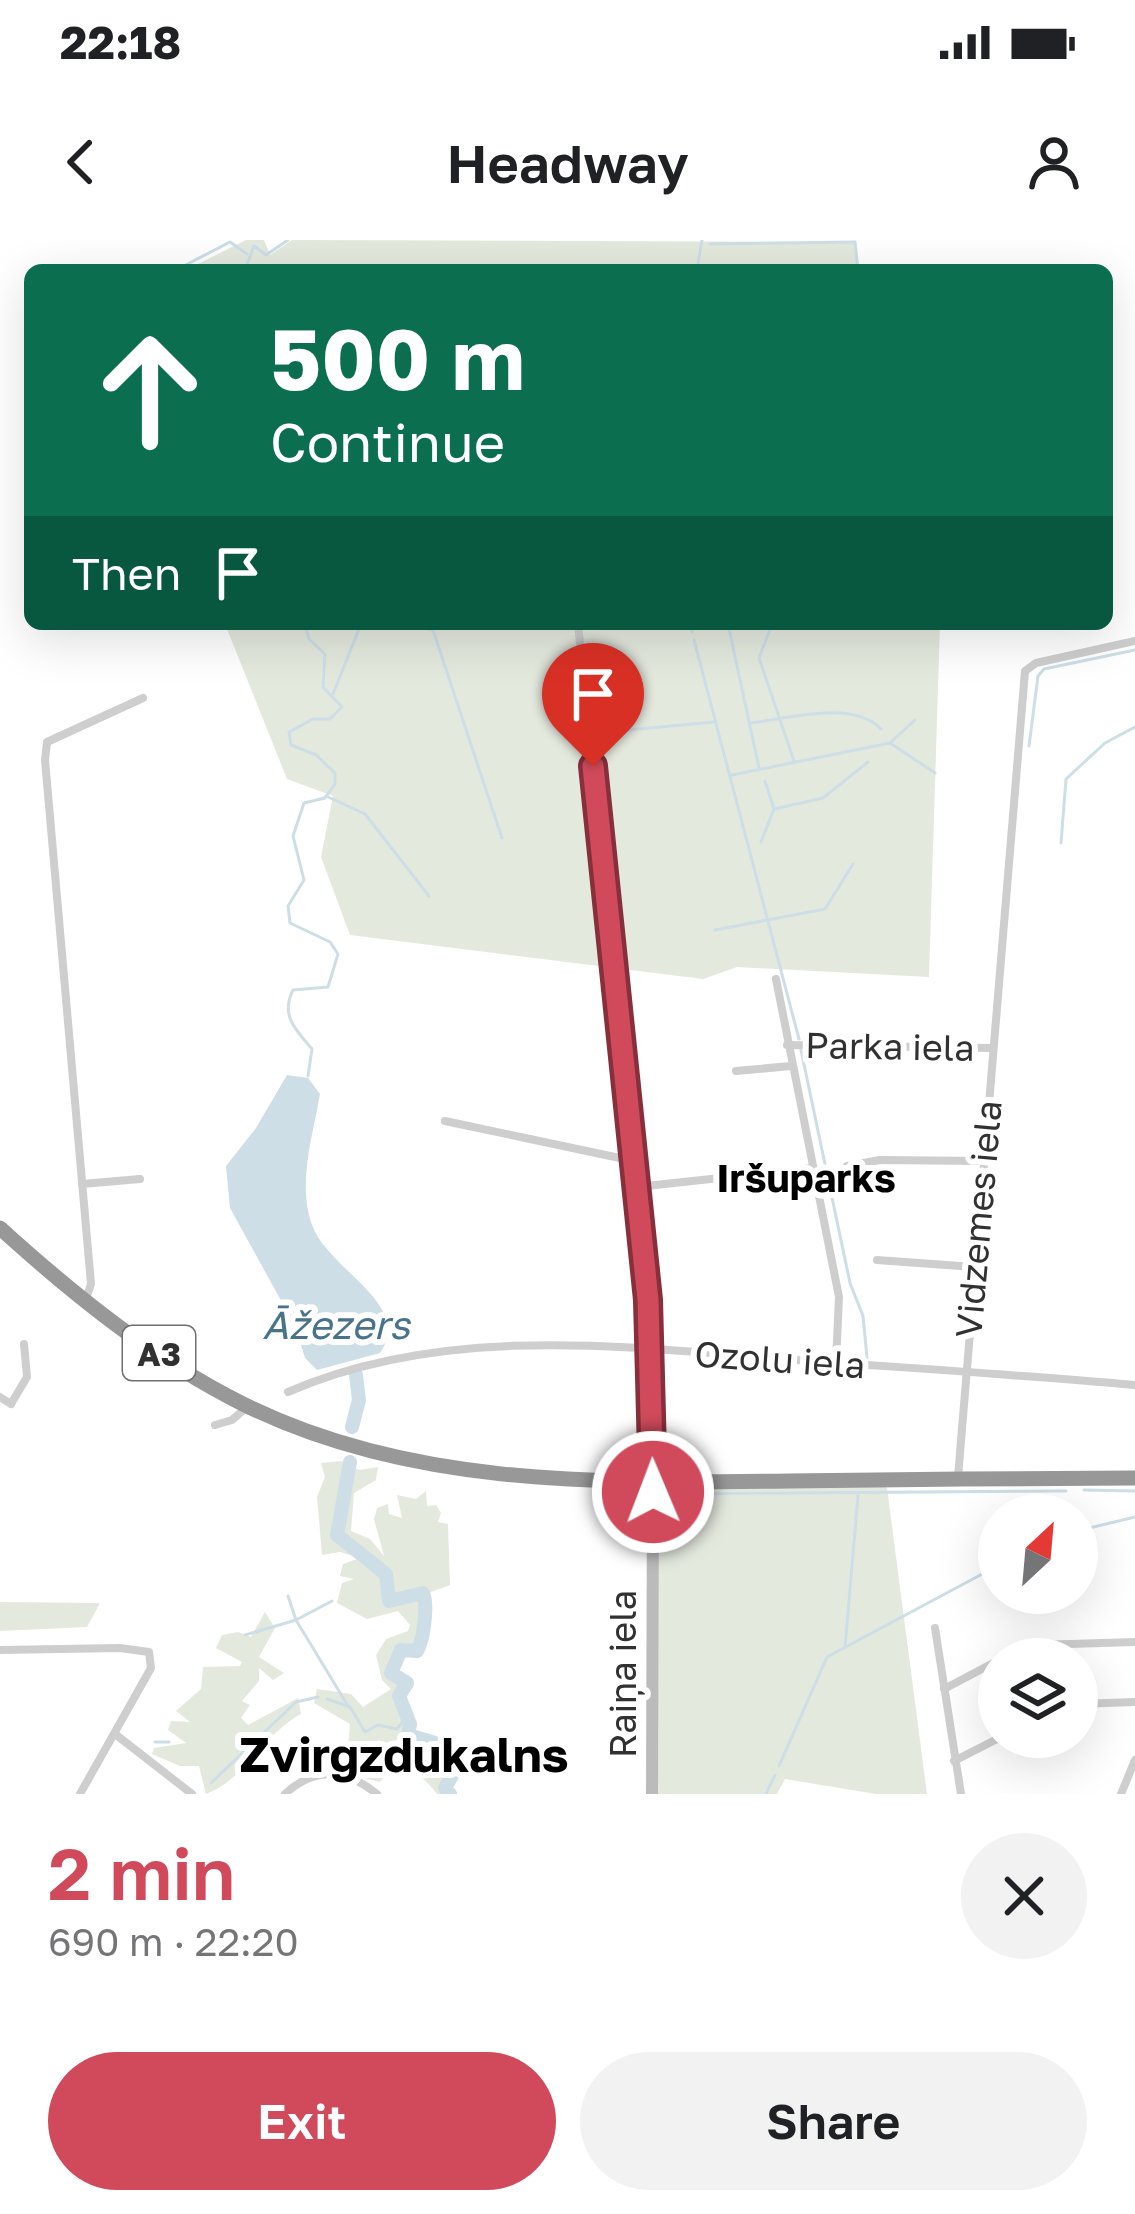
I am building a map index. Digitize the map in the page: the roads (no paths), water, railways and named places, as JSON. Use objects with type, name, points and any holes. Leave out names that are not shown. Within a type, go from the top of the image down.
[{"type":"highway","name":"A3","points":[[0,1228],[127,1333],[248,1406],[347,1444],[516,1477],[653,1482],[1135,1478]]},
{"type":"street","points":[[579,630],[637,1186],[651,1351],[653,1482]]},
{"type":"street","name":"Vidzemes iela","points":[[958,1478],[997,961],[1025,670],[1036,663],[1135,641]]},
{"type":"street","points":[[86,1300],[91,1284],[58,933],[47,742],[143,698]]},
{"type":"street","points":[[776,979],[839,1297],[836,1363]]},
{"type":"street","name":"Parka iela","points":[[787,1045],[992,1048]]},
{"type":"street","points":[[736,1071],[791,1066]]},
{"type":"street","points":[[445,1121],[634,1161]]},
{"type":"street","points":[[847,1166],[880,1160],[982,1161]]},
{"type":"street","points":[[637,1186],[812,1168]]},
{"type":"street","points":[[82,1184],[140,1179]]},
{"type":"street","points":[[877,1260],[974,1268]]},
{"type":"street","points":[[0,1407],[11,1404],[27,1377],[24,1344]]},
{"type":"street","name":"Ozolu iela","points":[[288,1392],[401,1354],[466,1346],[651,1351],[1135,1385]]},
{"type":"street","points":[[0,1397],[11,1404]]},
{"type":"street","points":[[214,1425],[232,1420],[248,1406]]},
{"type":"street","name":"Raiņa iela","points":[[652,1794],[653,1482]]},
{"type":"street","points":[[934,1628],[961,1794]]},
{"type":"street","points":[[1098,1643],[1135,1642]]},
{"type":"street","points":[[0,1650],[142,1649],[152,1657],[80,1794]]},
{"type":"street","points":[[944,1689],[978,1671]]},
{"type":"street","points":[[1098,1704],[1135,1702]]},
{"type":"street","points":[[115,1734],[192,1794]]},
{"type":"street","points":[[954,1761],[978,1749]]},
{"type":"street","points":[[1121,1794],[1135,1760]]},
{"type":"street","points":[[285,1794],[313,1774],[335,1772],[377,1794]]},
{"type":"water","name":"Āžezers","points":[[287,1075],[308,1078],[320,1094],[306,1176],[312,1225],[321,1242],[378,1303],[388,1335],[380,1353],[317,1370],[305,1358],[295,1326],[230,1208],[226,1166],[256,1128]]},
{"type":"waterway","points":[[247,264],[254,246],[266,255],[288,240]]},
{"type":"waterway","points":[[698,264],[702,240]]},
{"type":"waterway","points":[[188,264],[230,242],[247,254]]},
{"type":"waterway","points":[[710,244],[855,242],[857,264]]},
{"type":"waterway","points":[[307,630],[325,654],[323,687],[342,707],[330,719],[313,719],[289,732],[291,745],[316,755],[335,773],[335,784],[325,798],[304,803],[293,836],[304,880],[288,906],[290,923],[330,942],[338,954],[328,987],[293,990],[289,999],[292,1022],[312,1049],[308,1076]]},
{"type":"waterway","points":[[333,694],[359,630]]},
{"type":"waterway","points":[[433,630],[502,838]]},
{"type":"waterway","points":[[729,630],[759,768]]},
{"type":"waterway","points":[[770,630],[759,658],[794,761]]},
{"type":"waterway","points":[[694,640],[799,1039]]},
{"type":"waterway","points":[[1029,746],[1038,676],[1044,669],[1135,650]]},
{"type":"waterway","points":[[751,723],[837,713],[869,720],[881,729]]},
{"type":"waterway","points":[[890,743],[915,720]]},
{"type":"waterway","points":[[615,845],[607,837],[595,733],[714,722]]},
{"type":"waterway","points":[[1061,843],[1066,779],[1105,743],[1135,727]]},
{"type":"waterway","points":[[732,775],[890,743],[935,773]]},
{"type":"waterway","points":[[774,809],[823,798],[868,762]]},
{"type":"waterway","points":[[761,842],[774,809],[765,781]]},
{"type":"waterway","points":[[326,796],[365,814],[429,896]]},
{"type":"waterway","points":[[715,930],[825,909],[853,864]]},
{"type":"waterway","points":[[801,1050],[850,1283],[863,1316],[867,1358]]},
{"type":"waterway","points":[[352,1427],[359,1400],[356,1375]]},
{"type":"waterway","points":[[350,1462],[337,1535],[386,1574],[389,1601],[423,1593],[419,1646],[417,1651],[401,1650],[391,1673],[407,1683],[399,1696],[410,1724],[408,1735],[435,1743],[418,1757],[431,1769],[454,1772],[445,1788],[450,1794]]},
{"type":"waterway","points":[[1084,1490],[1135,1491]]},
{"type":"waterway","points":[[664,1494],[1066,1491]]},
{"type":"waterway","points":[[845,1648],[858,1496]]},
{"type":"waterway","points":[[1098,1526],[1135,1517]]},
{"type":"waterway","points":[[779,1766],[827,1657],[978,1576]]},
{"type":"waterway","points":[[288,1596],[296,1620],[348,1706]]},
{"type":"waterway","points":[[245,1635],[296,1620],[332,1601]]},
{"type":"waterway","points":[[211,1783],[296,1702],[318,1697]]},
{"type":"waterway","points":[[327,1699],[350,1707],[365,1732],[378,1725],[397,1729],[406,1718]]},
{"type":"waterway","points":[[155,1742],[169,1742]]},
{"type":"waterway","points":[[766,1794],[775,1775]]},
{"type":"district","name":"Iršuparks","points":[[806,1177]]},
{"type":"district","name":"Zvirgzdukalns","points":[[404,1754]]}]
